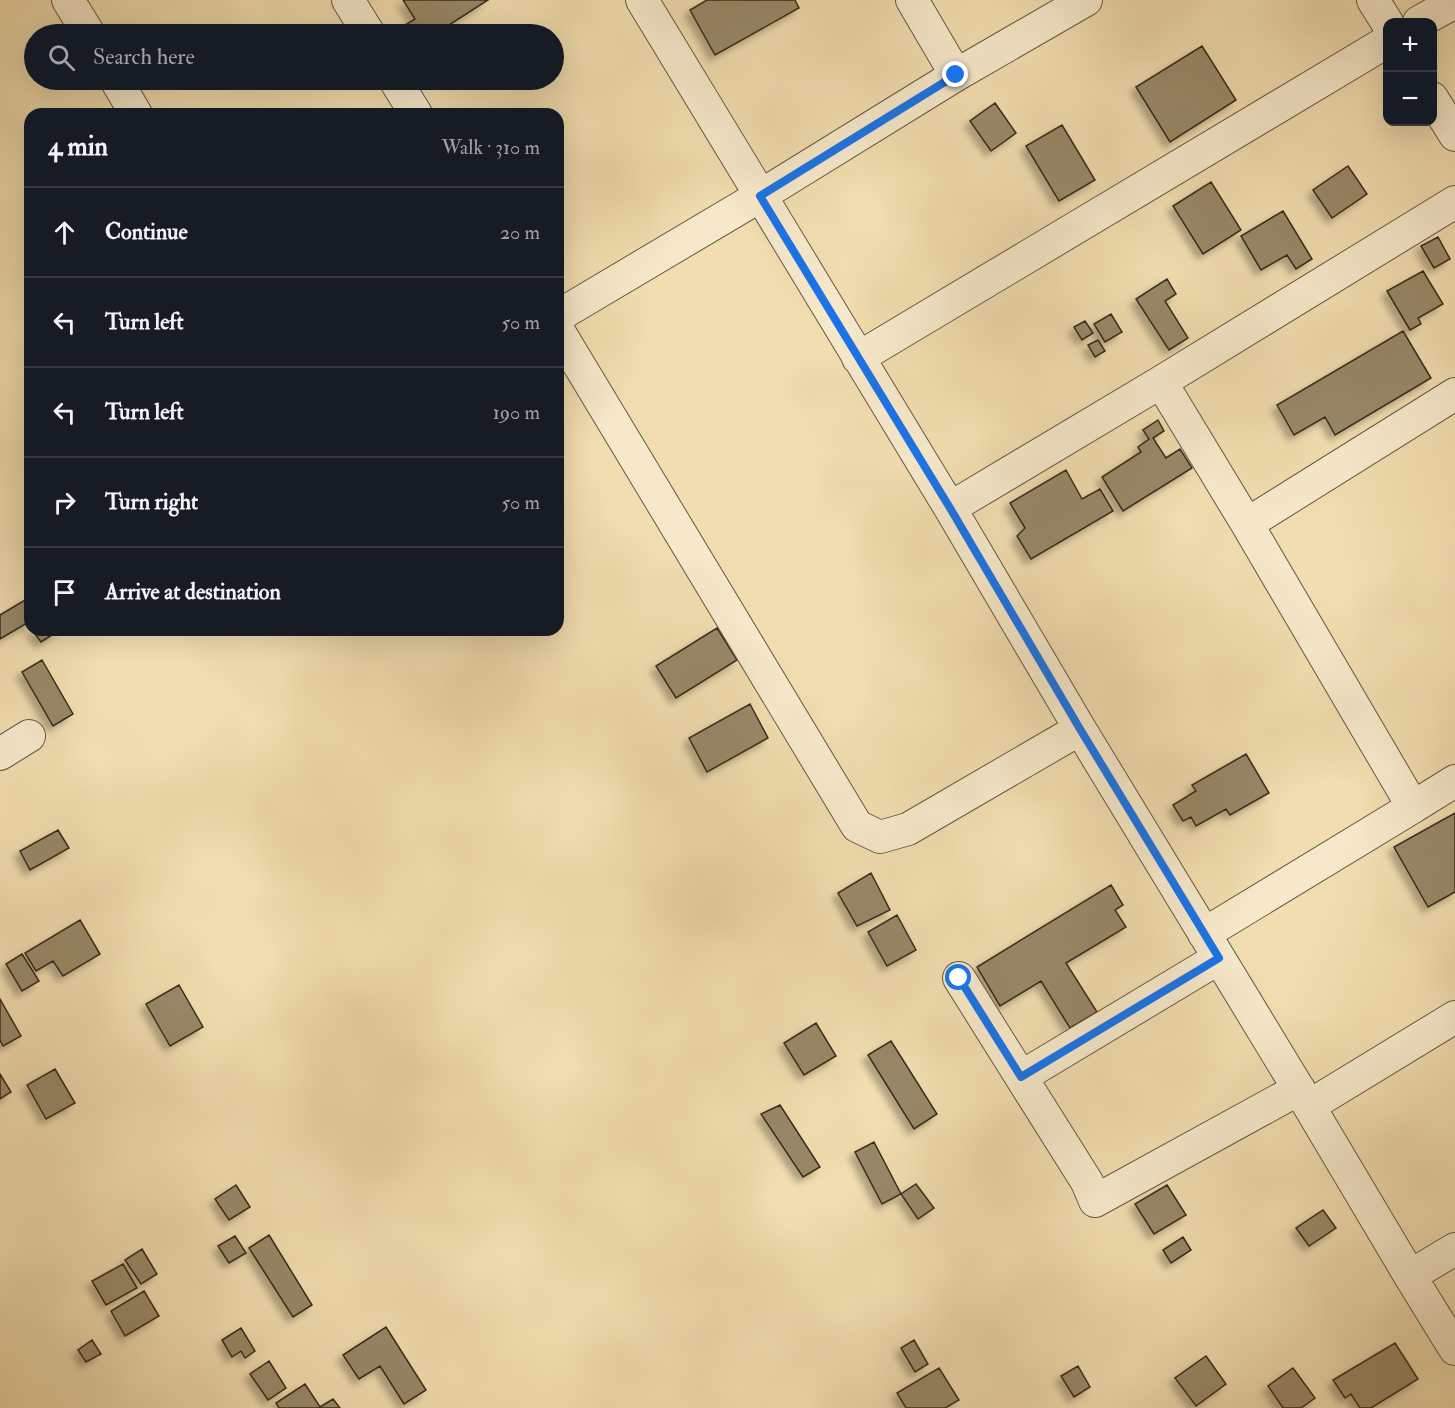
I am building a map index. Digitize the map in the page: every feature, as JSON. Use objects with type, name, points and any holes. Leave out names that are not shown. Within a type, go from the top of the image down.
[{"type":"street","points":[[68,0],[82,24]]},
{"type":"street","points":[[348,0],[363,24]]},
{"type":"street","points":[[642,0],[1455,1349]]},
{"type":"street","points":[[912,0],[956,75]]},
{"type":"street","points":[[564,312],[760,196],[956,75],[1086,0]]},
{"type":"street","points":[[1373,0],[1384,18]]},
{"type":"street","points":[[1426,18],[1455,2]]},
{"type":"street","points":[[858,358],[1383,44]]},
{"type":"street","points":[[122,90],[132,108]]},
{"type":"street","points":[[401,90],[412,108]]},
{"type":"street","points":[[1437,106],[1455,135]]},
{"type":"street","points":[[950,508],[1455,202]]},
{"type":"street","points":[[564,340],[857,826],[880,837],[908,829],[1080,729]]},
{"type":"street","points":[[1161,382],[1413,807]]},
{"type":"street","points":[[1247,524],[1455,394]]},
{"type":"street","points":[[0,754],[29,736]]},
{"type":"street","points":[[1021,1077],[1413,807],[1455,781]]},
{"type":"street","points":[[959,978],[1087,1182],[1095,1201],[1304,1097],[1455,1017]]},
{"type":"street","points":[[1410,1276],[1455,1249]]},
{"type":"building","points":[[403,0],[488,0],[451,24],[407,24],[415,19]]},
{"type":"building","points":[[707,0],[795,0],[799,8],[715,55],[690,10]]},
{"type":"building","points":[[1202,46],[1236,100],[1170,142],[1136,87]]},
{"type":"building","points":[[995,103],[1016,133],[991,151],[970,121]]},
{"type":"building","points":[[1062,125],[1095,180],[1059,201],[1026,146]]},
{"type":"building","points":[[1348,166],[1367,194],[1332,218],[1313,190]]},
{"type":"building","points":[[1211,182],[1241,230],[1203,254],[1173,206]]},
{"type":"building","points":[[1283,211],[1312,259],[1296,269],[1287,255],[1261,270],[1241,236]]},
{"type":"building","points":[[1438,237],[1450,259],[1434,268],[1421,246]]},
{"type":"building","points":[[1423,271],[1443,304],[1418,318],[1421,324],[1410,330],[1387,291]]},
{"type":"building","points":[[1167,279],[1176,294],[1165,301],[1188,338],[1169,350],[1136,299]]},
{"type":"building","points":[[1111,314],[1122,332],[1105,342],[1094,324]]},
{"type":"building","points":[[1085,321],[1093,333],[1082,340],[1074,327]]},
{"type":"building","points":[[1403,331],[1431,378],[1335,435],[1325,417],[1294,435],[1277,405]]},
{"type":"building","points":[[1098,340],[1105,351],[1095,357],[1088,345]]},
{"type":"building","points":[[1158,420],[1164,431],[1153,438],[1166,458],[1180,449],[1192,468],[1123,511],[1102,477],[1141,452],[1138,447],[1149,439],[1143,430]]},
{"type":"building","points":[[1066,470],[1082,499],[1100,489],[1113,511],[1031,559],[1017,536],[1025,528],[1010,503]]},
{"type":"building","points":[[24,601],[24,625],[0,639],[0,615]]},
{"type":"building","points":[[717,628],[737,660],[676,698],[656,666]]},
{"type":"building","points":[[36,636],[50,636],[41,642]]},
{"type":"building","points":[[42,660],[73,714],[53,726],[22,672]]},
{"type":"building","points":[[750,704],[768,738],[707,772],[689,738]]},
{"type":"building","points":[[1246,754],[1269,793],[1230,815],[1226,809],[1196,826],[1191,817],[1183,821],[1173,805],[1196,791],[1192,785]]},
{"type":"building","points":[[1455,813],[1455,892],[1428,907],[1394,847]]},
{"type":"building","points":[[58,830],[69,848],[30,870],[20,851]]},
{"type":"building","points":[[871,873],[890,910],[857,926],[838,893]]},
{"type":"building","points":[[1111,885],[1123,905],[1115,910],[1126,927],[1066,963],[1097,1012],[1070,1028],[1041,981],[1000,1006],[977,967]]},
{"type":"building","points":[[897,915],[916,950],[887,966],[868,932]]},
{"type":"building","points":[[80,920],[100,954],[63,976],[53,961],[36,971],[25,953]]},
{"type":"building","points":[[22,954],[39,981],[22,991],[6,964]]},
{"type":"building","points":[[179,985],[203,1027],[170,1046],[146,1004]]},
{"type":"building","points":[[0,999],[21,1036],[3,1046],[0,1040]]},
{"type":"building","points":[[816,1023],[836,1056],[804,1075],[784,1043]]},
{"type":"building","points":[[891,1041],[937,1114],[914,1129],[868,1055]]},
{"type":"building","points":[[55,1069],[75,1103],[46,1119],[27,1085]]},
{"type":"building","points":[[0,1074],[11,1092],[0,1099]]},
{"type":"building","points":[[780,1105],[820,1167],[803,1177],[761,1114]]},
{"type":"building","points":[[874,1142],[901,1194],[882,1204],[855,1152]]},
{"type":"building","points":[[916,1184],[934,1208],[918,1219],[901,1194]]},
{"type":"building","points":[[236,1185],[250,1207],[229,1220],[215,1199]]},
{"type":"building","points":[[1167,1185],[1186,1215],[1154,1234],[1135,1204]]},
{"type":"building","points":[[1323,1210],[1336,1228],[1309,1246],[1296,1228]]},
{"type":"building","points":[[269,1235],[312,1305],[293,1317],[249,1248]]},
{"type":"building","points":[[235,1236],[246,1253],[229,1263],[218,1246]]},
{"type":"building","points":[[1183,1237],[1191,1250],[1171,1263],[1163,1250]]},
{"type":"building","points":[[142,1249],[157,1274],[141,1284],[125,1260]]},
{"type":"building","points":[[123,1264],[137,1288],[106,1305],[92,1281]]},
{"type":"building","points":[[144,1291],[159,1316],[125,1336],[111,1311]]},
{"type":"building","points":[[386,1327],[426,1390],[404,1404],[380,1366],[359,1379],[343,1355]]},
{"type":"building","points":[[241,1328],[255,1351],[245,1358],[241,1351],[232,1357],[222,1340]]},
{"type":"building","points":[[92,1340],[101,1354],[86,1362],[78,1350]]},
{"type":"building","points":[[914,1340],[928,1364],[915,1372],[901,1348]]},
{"type":"building","points":[[1395,1343],[1418,1379],[1371,1408],[1360,1408],[1351,1394],[1345,1398],[1333,1380]]},
{"type":"building","points":[[1206,1356],[1226,1384],[1196,1406],[1175,1378]]},
{"type":"building","points":[[269,1361],[286,1388],[268,1400],[250,1374]]},
{"type":"building","points":[[1078,1366],[1090,1387],[1074,1397],[1061,1376]]},
{"type":"building","points":[[939,1368],[959,1400],[945,1408],[906,1408],[897,1393]]},
{"type":"building","points":[[1293,1368],[1315,1398],[1301,1408],[1283,1408],[1268,1386]]},
{"type":"building","points":[[305,1384],[320,1407],[333,1399],[340,1408],[279,1408],[276,1403]]},
{"type":"route","points":[[956,75],[760,196],[1219,958],[1021,1077],[959,978]]}]
